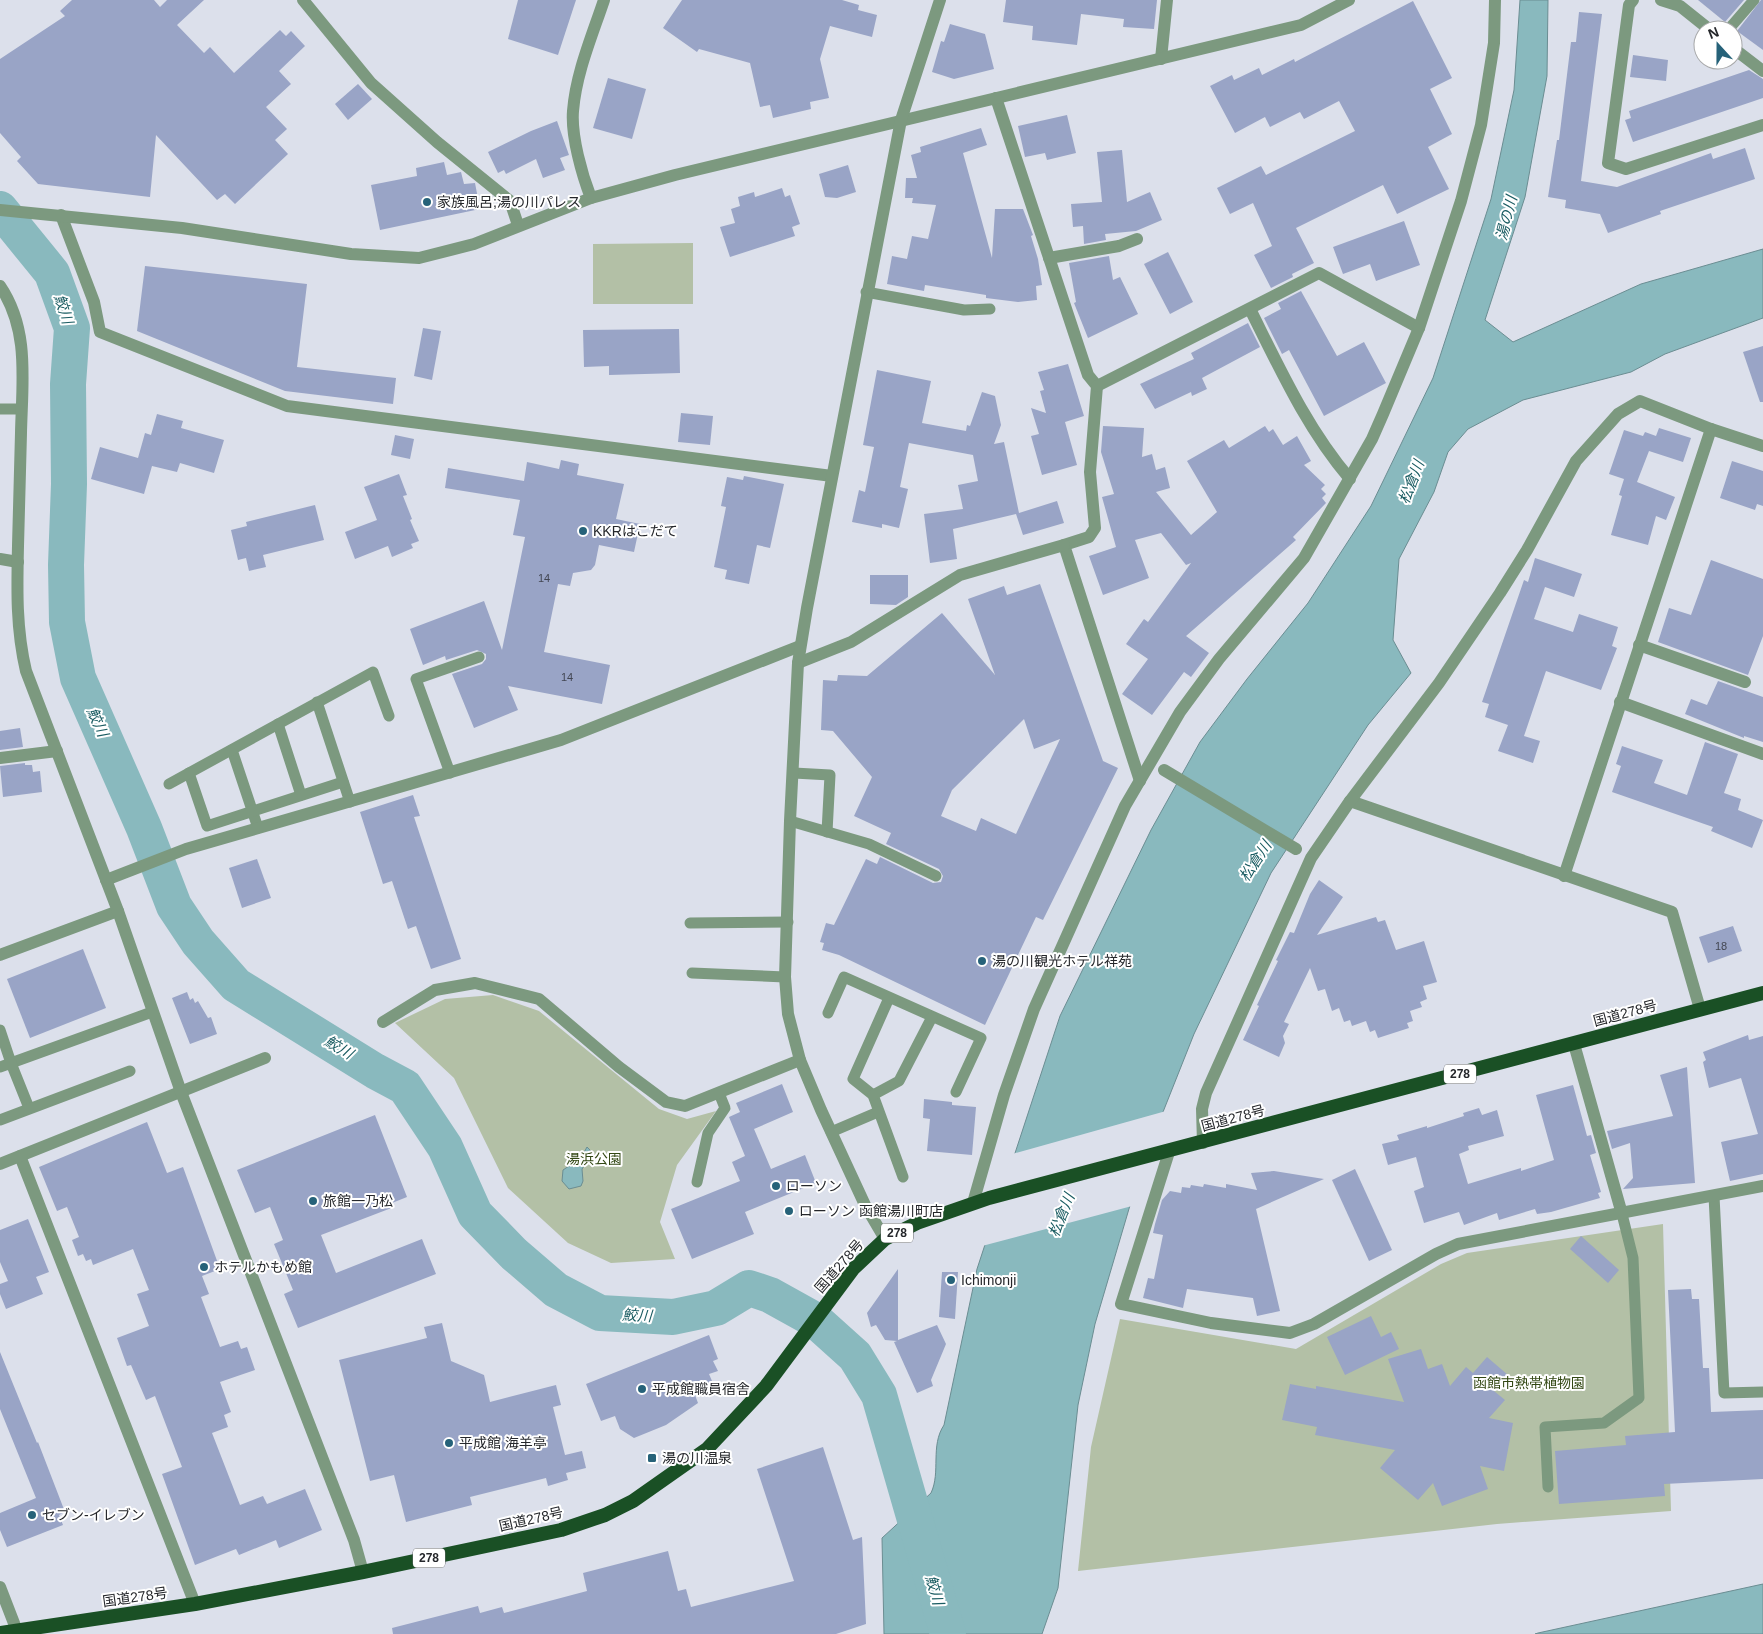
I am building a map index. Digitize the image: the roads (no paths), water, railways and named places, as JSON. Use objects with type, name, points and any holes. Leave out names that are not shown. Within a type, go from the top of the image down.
[{"type":"highway","name":"国道278号","points":[[0,1633],[195,1604],[363,1572],[561,1530],[605,1515],[633,1501],[707,1449],[761,1392],[853,1269],[885,1239],[917,1223],[989,1198],[1203,1143],[1763,993]]},
{"type":"street","points":[[303,0],[371,83],[437,142],[510,201],[518,225]]},
{"type":"street","points":[[591,198],[581,171],[573,112],[580,70],[604,0]]},
{"type":"street","points":[[885,1239],[865,1204],[800,1060],[788,1014],[785,977],[790,821],[800,646],[866,292],[898,148],[901,120],[940,0]]},
{"type":"street","points":[[1161,59],[1167,0]]},
{"type":"street","points":[[0,210],[182,228],[351,254],[419,258],[474,244],[518,225],[591,198],[675,174],[1301,25],[1349,0]]},
{"type":"street","points":[[973,1204],[1004,1095],[1034,1009],[1041,998],[1066,936],[1121,815],[1180,712],[1219,660],[1304,558],[1372,438],[1419,328],[1455,220],[1481,125],[1494,43],[1495,0]]},
{"type":"street","points":[[1633,0],[1629,5],[1608,163],[1626,169],[1763,125]]},
{"type":"street","points":[[1661,0],[1680,6],[1698,20]]},
{"type":"street","points":[[1743,56],[1763,71]]},
{"type":"street","points":[[798,663],[851,642],[960,575],[1089,537],[1096,528],[1090,472],[1097,386],[1088,375],[996,98]]},
{"type":"street","points":[[61,216],[94,302],[100,332],[287,406],[832,476]]},
{"type":"street","points":[[1049,258],[1119,246],[1137,239]]},
{"type":"street","points":[[1097,386],[1319,273],[1419,328]]},
{"type":"street","points":[[0,286],[12,303],[21,334],[17,612],[20,647],[26,671],[118,911],[181,1092],[354,1540],[363,1572]]},
{"type":"street","points":[[1250,309],[1287,382],[1330,456],[1350,479]]},
{"type":"street","points":[[1203,1143],[1202,1109],[1206,1093],[1311,858],[1350,801],[1439,683],[1500,593],[1527,550],[1576,461],[1618,414],[1640,401],[1711,429],[1763,446]]},
{"type":"street","points":[[1564,876],[1711,429]]},
{"type":"street","points":[[1064,545],[1140,781]]},
{"type":"street","points":[[0,559],[18,562]]},
{"type":"street","points":[[1639,645],[1745,682]]},
{"type":"street","points":[[106,880],[179,852],[562,740],[800,646]]},
{"type":"street","points":[[1620,702],[1763,754]]},
{"type":"street","points":[[0,758],[58,751]]},
{"type":"street","points":[[1167,773],[1294,848]]},
{"type":"street","points":[[1350,801],[1672,912],[1700,1009]]},
{"type":"street","points":[[0,955],[118,911]]},
{"type":"street","points":[[383,1022],[435,990],[475,982],[539,999],[619,1068],[666,1102],[686,1106],[800,1060]]},
{"type":"street","points":[[1574,1044],[1622,1214]]},
{"type":"street","points":[[0,1164],[265,1058]]},
{"type":"street","points":[[1163,1153],[1121,1304],[1220,1324],[1290,1333],[1314,1324],[1436,1254],[1458,1244],[1763,1186]]},
{"type":"street","points":[[20,1156],[195,1604]]},
{"type":"street","points":[[0,1587],[17,1631]]},
{"type":"lane","points":[[1737,20],[1754,0]]},
{"type":"lane","points":[[866,292],[964,310],[990,309]]},
{"type":"lane","points":[[0,409],[21,408]]},
{"type":"lane","points":[[450,772],[416,679],[479,657]]},
{"type":"lane","points":[[170,784],[373,672],[389,716]]},
{"type":"lane","points":[[317,702],[350,802]]},
{"type":"lane","points":[[278,724],[301,795]]},
{"type":"lane","points":[[232,750],[258,828]]},
{"type":"lane","points":[[189,773],[207,826],[343,782]]},
{"type":"lane","points":[[794,774],[830,775],[827,832]]},
{"type":"lane","points":[[790,821],[869,844],[936,876]]},
{"type":"lane","points":[[690,923],[788,922]]},
{"type":"lane","points":[[692,973],[785,977]]},
{"type":"lane","points":[[828,1014],[844,977],[981,1038],[956,1092]]},
{"type":"lane","points":[[889,998],[853,1079],[873,1095],[903,1177]]},
{"type":"lane","points":[[0,1067],[152,1012]]},
{"type":"lane","points":[[873,1095],[900,1081],[932,1017]]},
{"type":"lane","points":[[0,1030],[29,1108]]},
{"type":"lane","points":[[0,1120],[130,1071]]},
{"type":"lane","points":[[697,1182],[708,1133],[725,1108],[719,1093]]},
{"type":"lane","points":[[832,1132],[878,1112]]},
{"type":"lane","points":[[1714,1196],[1724,1393],[1763,1392]]},
{"type":"lane","points":[[1548,1487],[1545,1427],[1604,1423],[1639,1398],[1633,1258],[1622,1214]]},
{"type":"water","points":[[1520,0],[1548,0],[1547,76],[1525,197],[1485,320],[1513,342],[1641,284],[1763,249],[1763,318],[1665,354],[1631,372],[1523,400],[1468,429],[1448,452],[1434,492],[1399,559],[1393,640],[1411,673],[1368,725],[1271,873],[1194,1034],[1163,1112],[1131,1202],[1095,1324],[1078,1405],[1058,1588],[1042,1634],[884,1634],[882,1538],[931,1493],[934,1485],[937,1442],[944,1425],[977,1269],[1060,1016],[1151,830],[1200,742],[1247,679],[1308,603],[1371,506],[1433,378],[1491,199],[1514,90]]},
{"type":"water","points":[[587,1147],[590,1150],[589,1159],[582,1169],[583,1181],[581,1186],[569,1189],[562,1181],[563,1170],[581,1158]]},
{"type":"water","points":[[1763,1584],[1763,1634],[1535,1634],[1538,1633]]},
{"type":"waterway","name":"鮫川","points":[[0,209],[52,273],[72,328],[68,384],[67,622],[78,678],[144,828],[174,906],[198,942],[236,985],[375,1071],[405,1087],[445,1147],[475,1214],[514,1254],[556,1290],[600,1313],[673,1317],[716,1308],[749,1288],[770,1295],[815,1320],[855,1356],[879,1395],[948,1634]]},
{"type":"place","name":"家族風呂;湯の川パレス","points":[[427,202]]},
{"type":"place","name":"KKRはこだて","points":[[583,531]]},
{"type":"place","name":"湯の川観光ホテル祥苑","points":[[982,961]]},
{"type":"place","name":"ローソン","points":[[776,1186]]},
{"type":"place","name":"旅館一乃松","points":[[313,1201]]},
{"type":"place","name":"ローソン 函館湯川町店","points":[[789,1211]]},
{"type":"place","name":"ホテルかもめ館","points":[[204,1267]]},
{"type":"place","name":"Ichimonji","points":[[951,1280]]},
{"type":"place","name":"平成館職員宿舎","points":[[642,1389]]},
{"type":"place","name":"平成館 海羊亭","points":[[449,1443]]},
{"type":"place","name":"湯の川温泉","points":[[652,1458]]},
{"type":"place","name":"セブン-イレブン","points":[[32,1515]]},
{"type":"water label","name":"湯の川","points":[[1506,218]]},
{"type":"water label","name":"松倉川","points":[[1411,482]]},
{"type":"water label","name":"松倉川","points":[[1255,861]]},
{"type":"water label","name":"松倉川","points":[[1061,1215]]},
{"type":"park label","name":"湯浜公園","points":[[594,1159]]},
{"type":"park label","name":"函館市熱帯植物園","points":[[1529,1383]]}]
